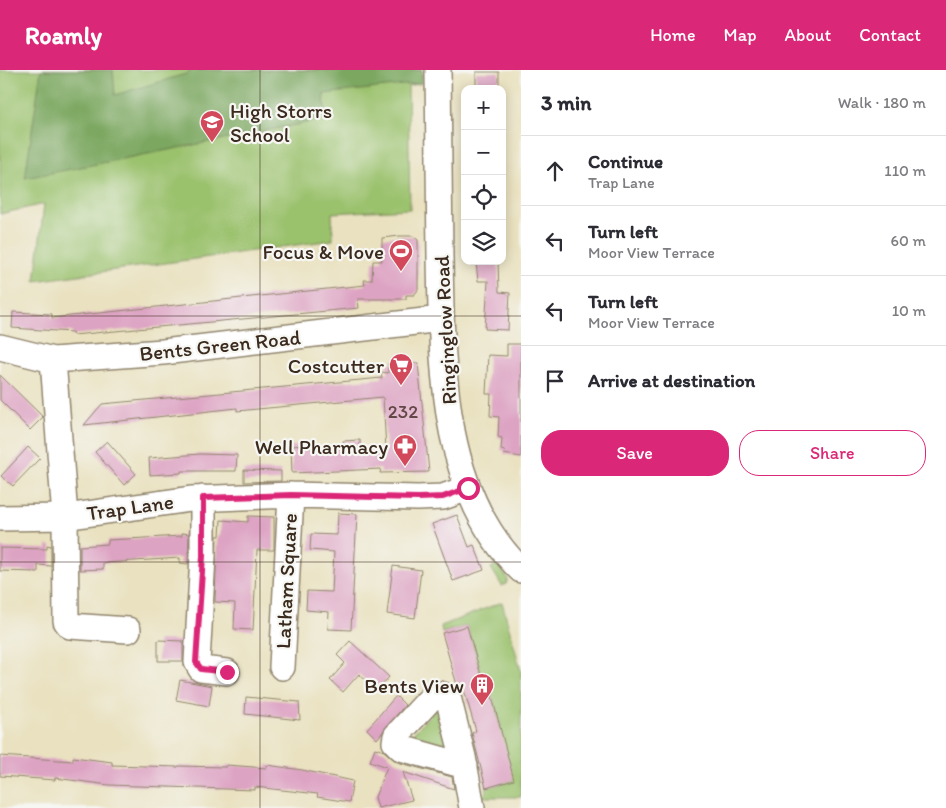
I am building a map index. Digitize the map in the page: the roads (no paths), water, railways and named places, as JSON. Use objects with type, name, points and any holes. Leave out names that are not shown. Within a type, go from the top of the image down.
[{"type":"street","name":"Ringinglow Road","points":[[438,70],[441,320],[450,419],[468,488],[506,555],[521,570]]},
{"type":"street","name":"Bents Green Road","points":[[0,347],[52,360],[163,352],[441,320]]},
{"type":"street","points":[[52,360],[64,517],[66,621],[70,626],[128,630]]},
{"type":"street","name":"Trap Lane","points":[[0,518],[64,517],[203,498],[291,495],[443,497],[468,488]]},
{"type":"street","name":"Latham Square","points":[[282,667],[291,495]]},
{"type":"street","points":[[203,498],[203,556],[196,662],[201,669],[227,672]]},
{"type":"street","points":[[465,766],[472,808]]},
{"type":"place","name":"High Storrs School","points":[[212,143]]},
{"type":"place","name":"Focus & Move","points":[[401,272]]},
{"type":"place","name":"Costcutter","points":[[401,386]]},
{"type":"place","name":"Well Pharmacy","points":[[405,467]]},
{"type":"place","name":"Bents View","points":[[482,706]]}]
